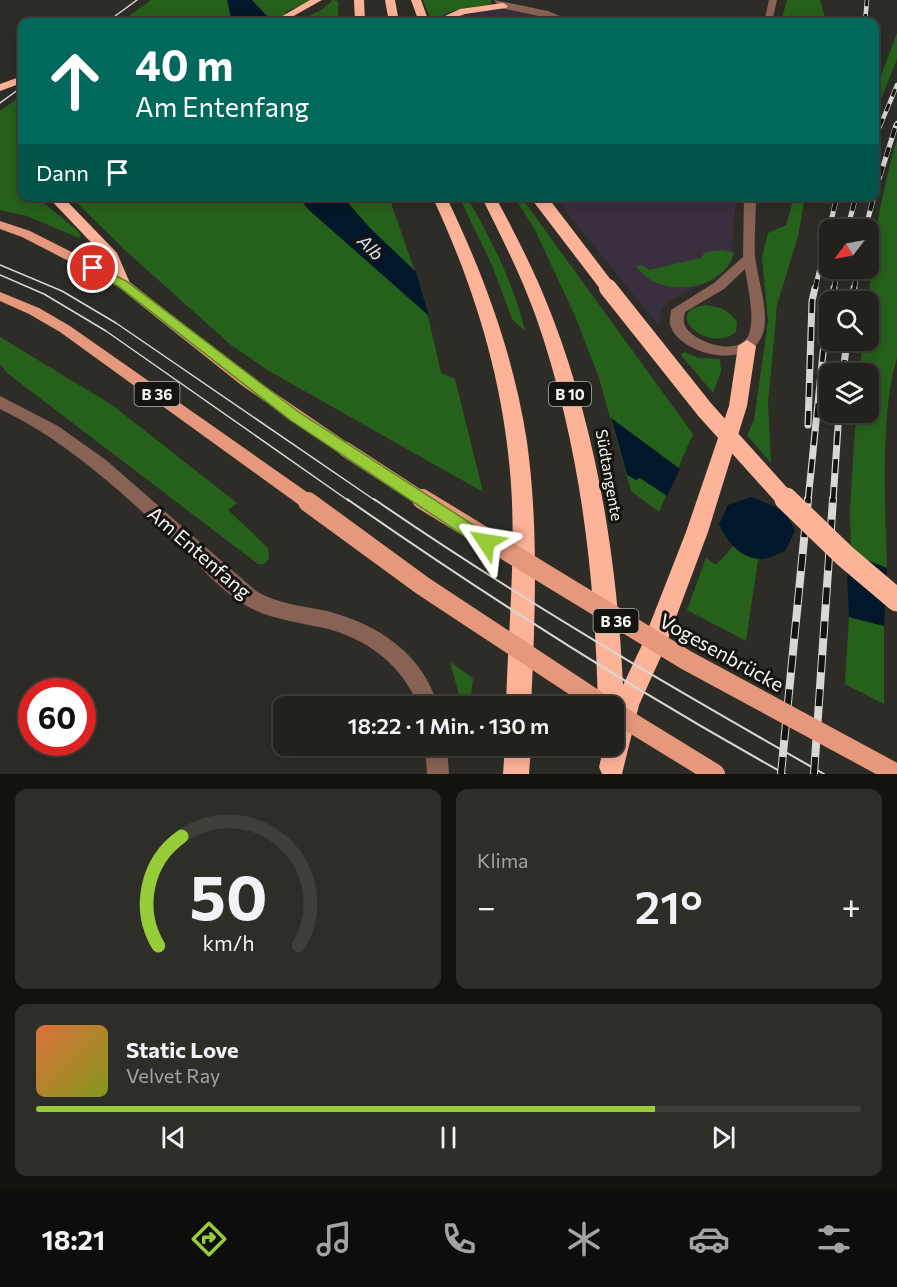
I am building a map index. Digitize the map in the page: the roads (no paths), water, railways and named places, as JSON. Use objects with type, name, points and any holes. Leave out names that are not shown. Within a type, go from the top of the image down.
[{"type":"highway","points":[[359,0],[360,18]]},
{"type":"highway","points":[[390,0],[393,18]]},
{"type":"highway","points":[[416,0],[423,18]]},
{"type":"highway","points":[[285,18],[313,3]]},
{"type":"highway","points":[[446,18],[463,11],[500,3]]},
{"type":"highway","points":[[0,88],[18,81]]},
{"type":"highway","points":[[59,201],[112,256],[122,283]]},
{"type":"highway","points":[[441,201],[466,256],[498,342],[516,437],[523,528],[519,696]]},
{"type":"highway","name":"Südtangente","points":[[491,201],[513,240],[540,300],[565,372],[584,457],[600,556],[610,696]]},
{"type":"highway","points":[[542,201],[723,434],[794,509],[897,600]]},
{"type":"highway","points":[[612,762],[627,704],[651,652],[697,532],[741,393],[747,346]]},
{"type":"highway","points":[[516,774],[517,756]]},
{"type":"main road","points":[[0,225],[26,234],[122,283]]},
{"type":"main road","name":"Vogesenbrücke","points":[[122,283],[245,380],[486,542],[631,630],[897,774]]},
{"type":"main road","name":"B 36","points":[[0,296],[34,311],[65,329],[423,586],[590,696]]},
{"type":"main road","points":[[624,718],[715,774]]},
{"type":"street","points":[[769,18],[773,0]]},
{"type":"street","points":[[535,1],[563,18]]},
{"type":"street","points":[[500,3],[558,18]]},
{"type":"street","points":[[749,258],[719,286],[684,305],[675,318],[680,331],[697,345],[723,351],[747,346],[754,339],[757,323],[749,258],[750,201]]},
{"type":"street","name":"Am Entenfang","points":[[0,402],[54,429],[140,499],[237,588],[258,602],[282,611],[333,622],[375,638],[396,653],[424,696]]},
{"type":"street","points":[[437,756],[438,774]]},
{"type":"water","points":[[227,0],[252,0],[267,16],[267,18],[231,18]]},
{"type":"water","points":[[301,201],[346,201],[370,228],[416,272],[429,316]]},
{"type":"water","points":[[611,418],[680,469],[667,496],[640,478],[636,480],[627,475]]},
{"type":"water","points":[[851,554],[887,568],[884,626],[849,617],[847,572]]},
{"type":"waterway","name":"Alb","points":[[751,524],[762,531]]},
{"type":"tram line","points":[[112,18],[137,0]]},
{"type":"tram line","points":[[0,103],[18,90]]},
{"type":"tram line","points":[[0,265],[62,291],[116,323],[376,501]]},
{"type":"tram line","points":[[0,275],[44,294],[106,331],[349,501]]},
{"type":"tram line","points":[[347,499],[454,572],[563,642],[673,710],[785,774]]},
{"type":"tram line","points":[[374,499],[540,607],[824,774]]},
{"type":"railway","points":[[865,18],[867,0]]},
{"type":"railway","points":[[880,126],[897,85]]},
{"type":"railway","points":[[879,179],[896,125]]},
{"type":"railway","points":[[815,289],[836,201]]},
{"type":"railway","points":[[850,219],[855,201]]},
{"type":"railway","points":[[868,219],[873,201]]},
{"type":"railway","points":[[834,289],[836,279]]},
{"type":"railway","points":[[854,289],[856,279]]},
{"type":"railway","points":[[808,425],[812,301],[815,288]]},
{"type":"railway","points":[[808,501],[823,351]]},
{"type":"railway","points":[[844,363],[846,351]]},
{"type":"railway","points":[[833,501],[838,423]]},
{"type":"railway","points":[[781,774],[808,499]]},
{"type":"railway","points":[[814,774],[833,499]]}]
